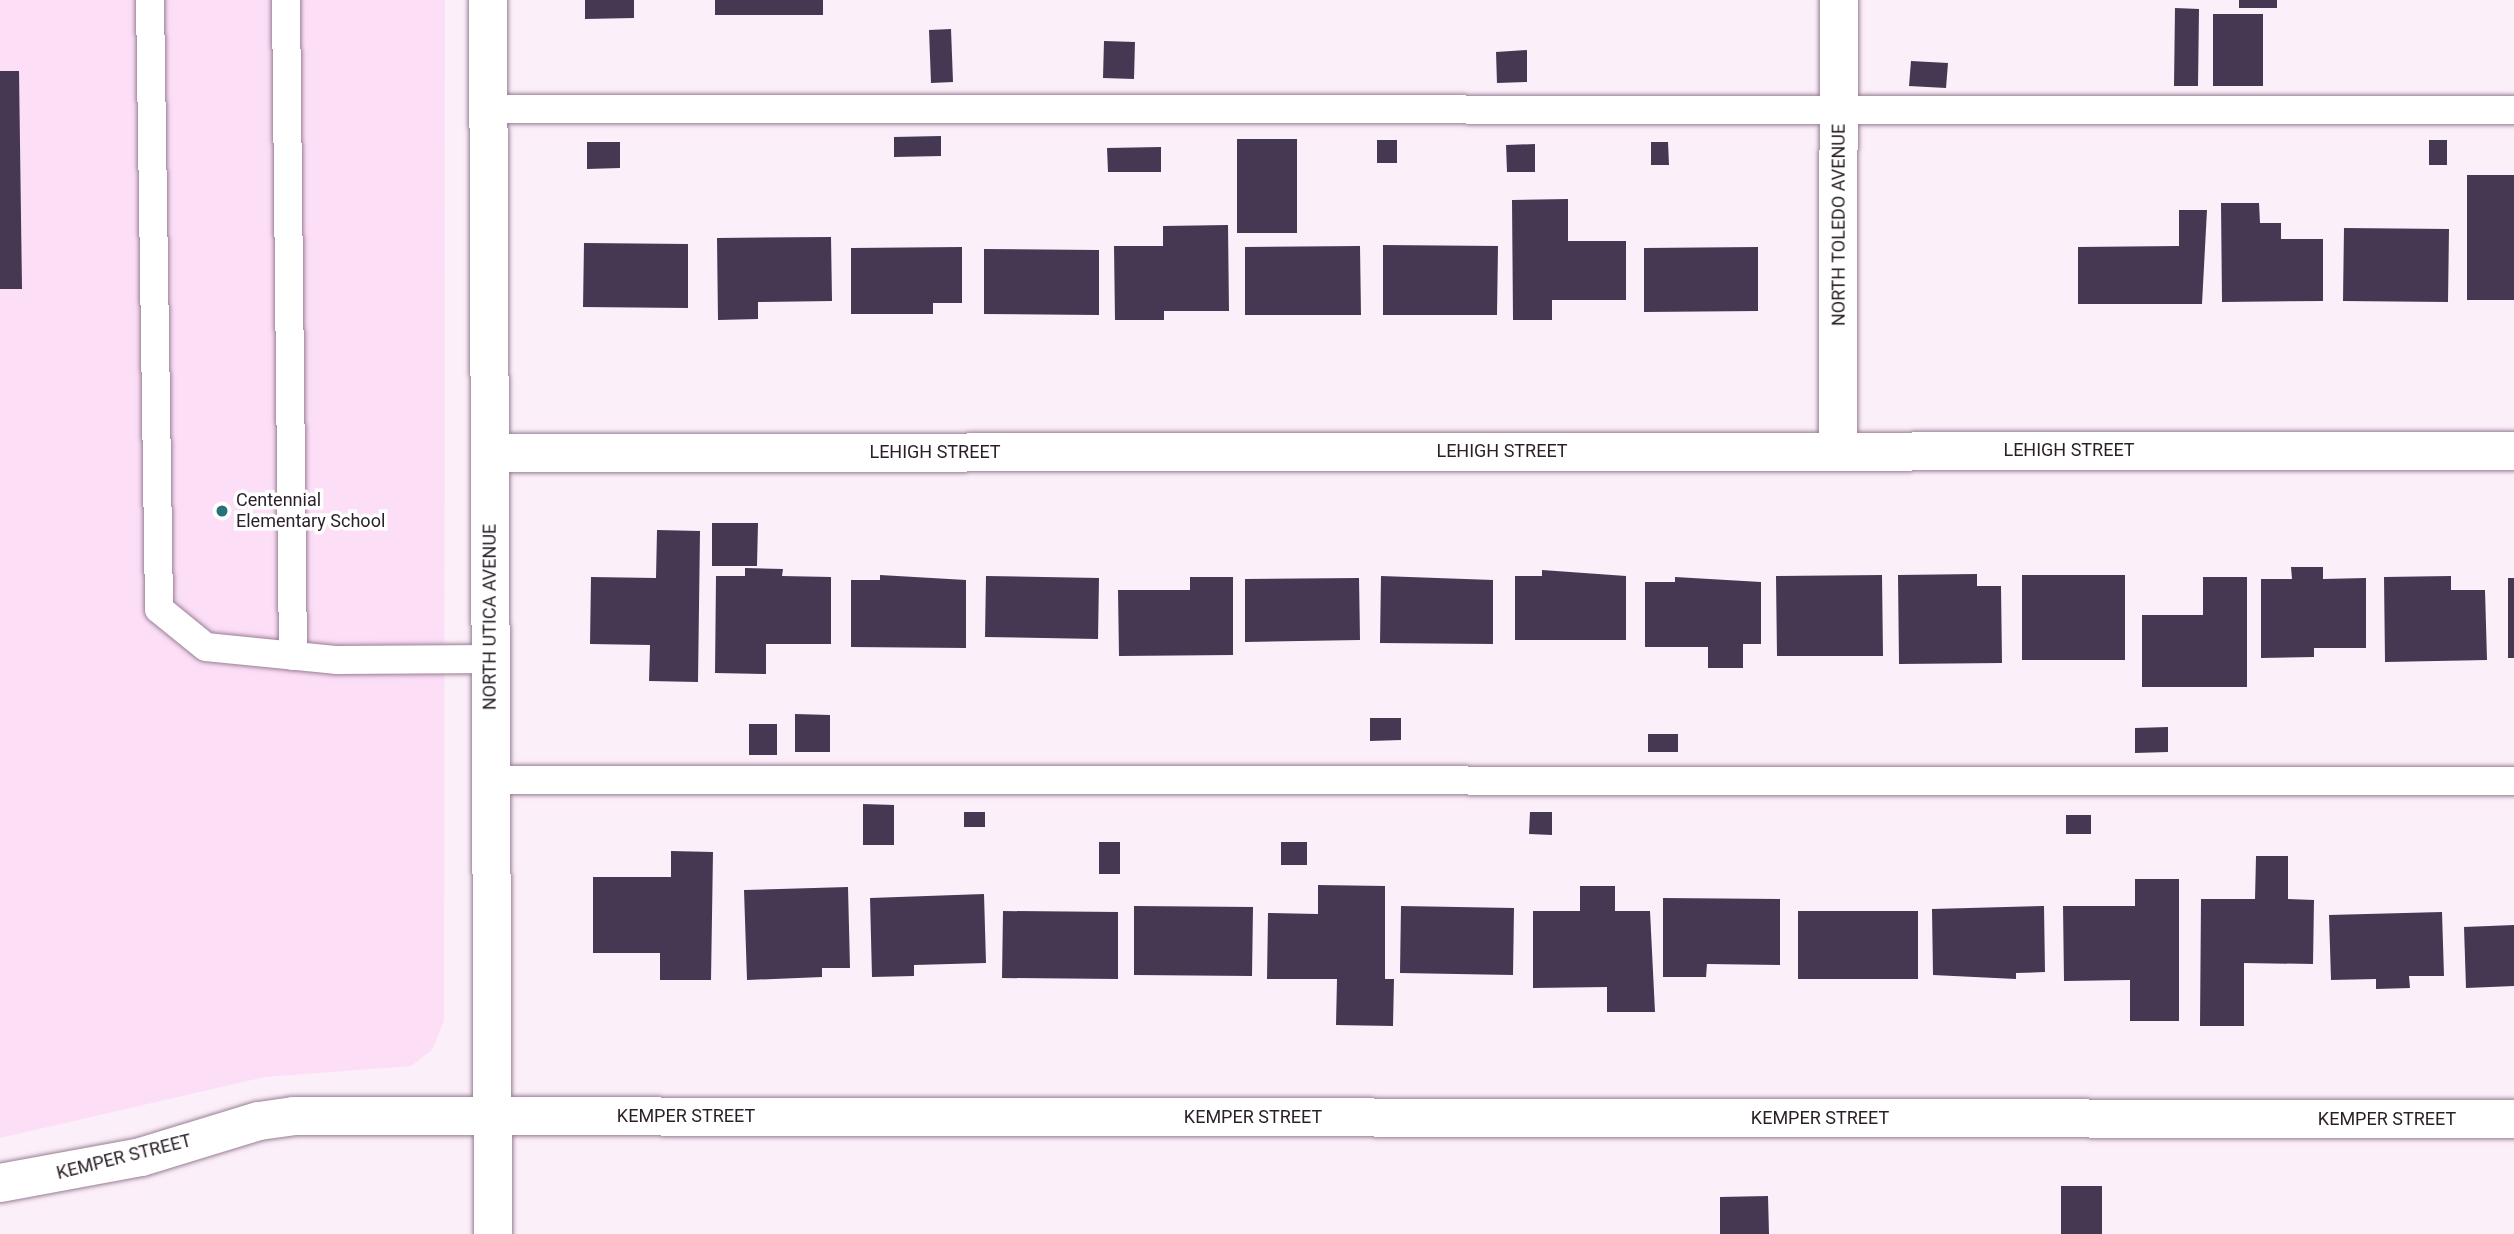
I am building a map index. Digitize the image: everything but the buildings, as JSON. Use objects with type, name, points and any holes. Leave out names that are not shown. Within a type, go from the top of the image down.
[{"type":"street","name":"NORTH UTICA AVENUE","points":[[488,0],[493,1234]]},
{"type":"street","name":"NORTH TOLEDO AVENUE","points":[[1838,450],[1839,0]]},
{"type":"street","name":"LEHIGH STREET","points":[[490,453],[2514,451]]},
{"type":"street","name":"KEMPER STREET","points":[[0,1183],[141,1157],[282,1118],[2514,1119]]},
{"type":"lane","points":[[150,0],[159,609],[206,647],[293,656],[491,659]]},
{"type":"lane","points":[[286,0],[293,656]]},
{"type":"lane","points":[[489,109],[2514,110]]},
{"type":"lane","points":[[491,780],[2514,782]]},
{"type":"shaded area","name":"Centennial Elementary School","points":[[0,0],[445,0],[444,1021],[432,1050],[411,1066],[265,1077],[0,1138]]},
{"type":"place","name":"Centennial Elementary School","points":[[222,511]]}]
